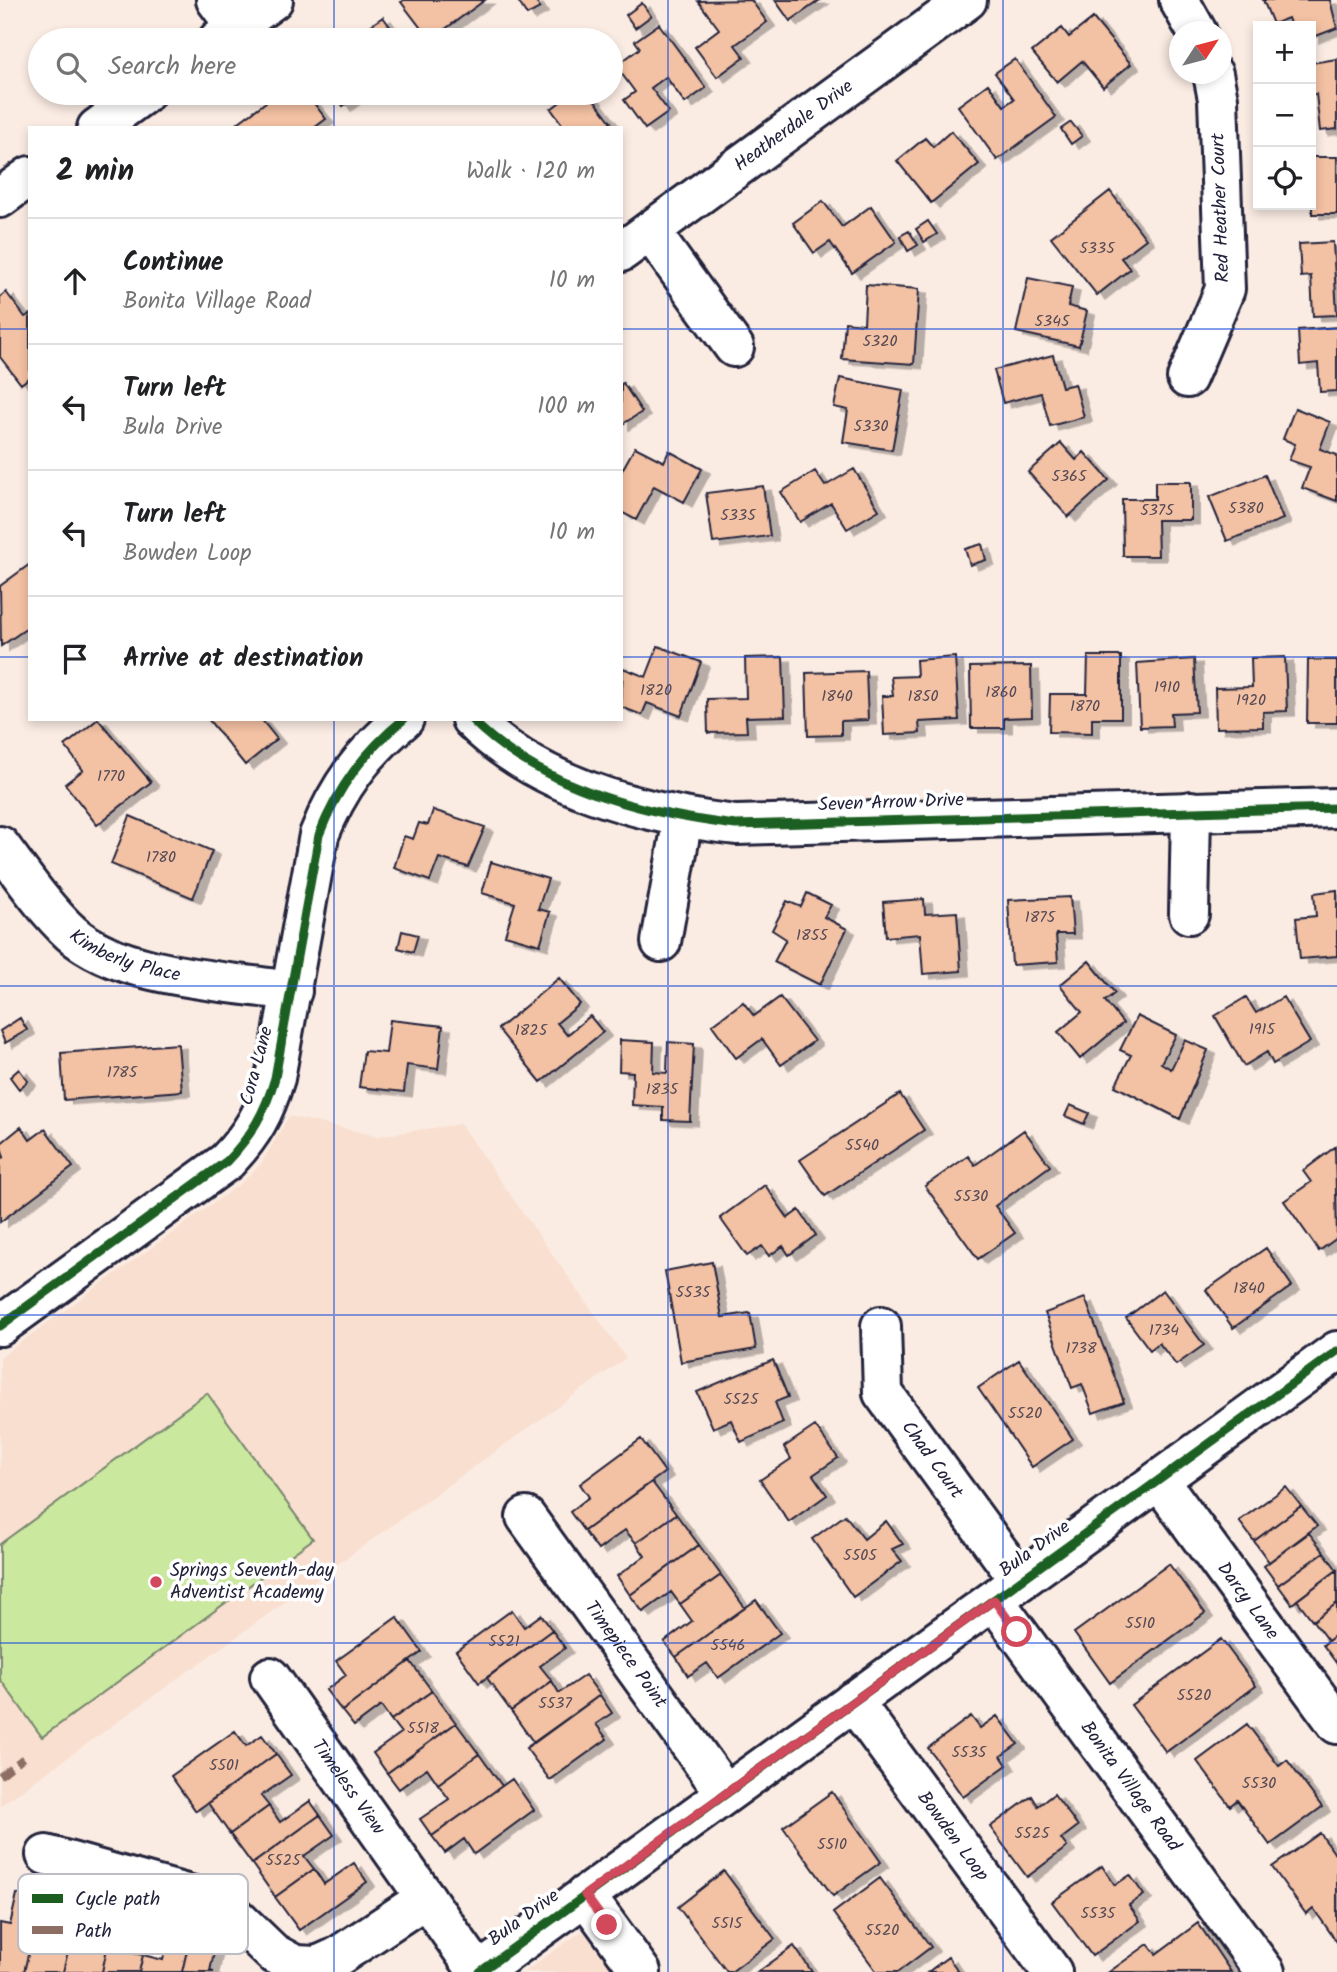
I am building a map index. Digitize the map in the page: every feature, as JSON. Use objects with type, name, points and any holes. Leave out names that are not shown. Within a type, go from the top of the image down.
[{"type":"street","points":[[223,23],[274,0]]},
{"type":"street","name":"Heatherdale Drive","points":[[636,241],[967,0]]},
{"type":"street","points":[[1179,0],[1191,21]]},
{"type":"street","name":"Red Heather Court","points":[[1187,378],[1225,289],[1215,84]]},
{"type":"street","points":[[100,126],[129,105]]},
{"type":"street","points":[[0,198],[28,177]]},
{"type":"street","points":[[636,241],[734,347]]},
{"type":"street","name":"Cora Lane","points":[[0,1326],[227,1161],[250,1136],[266,1109],[275,1078],[319,835],[333,799],[356,764],[402,721]]},
{"type":"street","name":"Seven Arrow Drive","points":[[474,721],[519,756],[563,780],[643,809],[736,825],[1337,808]]},
{"type":"street","points":[[1189,914],[1191,811]]},
{"type":"street","points":[[661,942],[683,818]]},
{"type":"street","name":"Kimberly Place","points":[[0,846],[72,935],[109,956],[149,969],[292,991]]},
{"type":"street","name":"Chad Court","points":[[881,1326],[883,1394],[1007,1591]]},
{"type":"street","name":"Bula Drive","points":[[479,1972],[1337,1351]]},
{"type":"street","name":"Darcy Lane","points":[[1159,1480],[1337,1724]]},
{"type":"street","name":"Timepiece Point","points":[[526,1517],[725,1793]]},
{"type":"street","name":"Bonita Village Road","points":[[1007,1591],[1265,1972]]},
{"type":"street","name":"Timeless View","points":[[270,1677],[479,1972]]},
{"type":"street","name":"Bowden Loop","points":[[853,1701],[1052,1972]]},
{"type":"street","points":[[46,1855],[114,1874]]},
{"type":"street","points":[[585,1895],[641,1972]]},
{"type":"street","points":[[248,1929],[273,1953],[295,1965],[317,1966],[337,1957],[426,1898]]},
{"type":"shaded area","name":"Springs Seventh-day Adventist Academy","points":[[289,1116],[377,1136],[460,1124],[626,1358],[0,1806],[0,1357],[241,1183],[261,1164]]},
{"type":"shaded area","points":[[586,1932],[594,1937],[619,1972],[524,1972],[579,1933]]},
{"type":"green space","points":[[207,1393],[313,1539],[42,1737],[0,1679],[0,1544]]},
{"type":"building","points":[[485,0],[446,28],[421,28],[401,2]]},
{"type":"building","points":[[535,0],[540,8],[527,15],[518,1]]},
{"type":"building","points":[[751,0],[767,22],[735,45],[744,57],[717,77],[695,47],[719,29],[698,1]]},
{"type":"building","points":[[775,0],[820,0],[790,21]]},
{"type":"building","points":[[1263,0],[1330,0],[1337,28],[1316,36],[1316,21],[1289,21],[1288,18],[1272,21]]},
{"type":"building","points":[[642,3],[651,16],[635,28],[626,15]]},
{"type":"building","points":[[383,17],[391,28],[367,28]]},
{"type":"building","points":[[1093,18],[1131,64],[1103,87],[1082,61],[1057,82],[1032,52],[1062,28],[1069,37]]},
{"type":"building","points":[[659,24],[706,88],[685,103],[666,77],[651,88],[669,112],[645,129],[624,100],[635,92],[623,76],[623,61],[640,48],[635,41]]},
{"type":"building","points":[[1015,59],[1056,117],[997,160],[958,106],[988,84],[1004,106],[1014,99],[995,73]]},
{"type":"building","points":[[1337,59],[1337,129],[1320,131],[1316,62]]},
{"type":"building","points":[[262,105],[315,105],[326,119],[317,126],[234,126]]},
{"type":"building","points":[[556,105],[598,105],[611,122],[606,126],[564,126],[551,109]]},
{"type":"building","points":[[1071,122],[1082,136],[1071,144],[1061,129]]},
{"type":"building","points":[[951,131],[979,164],[931,203],[897,161],[925,138],[933,147]]},
{"type":"building","points":[[1316,157],[1337,157],[1337,214],[1312,214],[1312,210],[1316,210]]},
{"type":"building","points":[[1110,191],[1146,239],[1121,258],[1130,269],[1097,295],[1051,237]]},
{"type":"building","points":[[823,201],[842,227],[871,206],[896,242],[852,273],[830,242],[814,253],[793,223]]},
{"type":"building","points":[[928,221],[937,234],[924,242],[916,229]]},
{"type":"building","points":[[909,231],[918,245],[908,251],[900,236]]},
{"type":"building","points":[[1333,242],[1337,315],[1313,316],[1311,276],[1301,277],[1299,244]]},
{"type":"building","points":[[1028,278],[1072,287],[1068,306],[1087,311],[1079,346],[1016,332]]},
{"type":"building","points":[[866,285],[919,289],[914,364],[842,359],[845,322],[864,324]]},
{"type":"building","points":[[6,292],[25,317],[28,315],[28,379],[21,384],[0,357],[0,297]]},
{"type":"building","points":[[1337,327],[1337,391],[1320,392],[1318,363],[1300,365],[1298,330]]},
{"type":"building","points":[[1053,355],[1062,387],[1075,384],[1084,417],[1050,426],[1041,393],[1003,403],[994,370]]},
{"type":"building","points":[[840,378],[903,390],[892,450],[843,442],[848,410],[834,407]]},
{"type":"building","points":[[623,383],[642,412],[623,424]]},
{"type":"building","points":[[1295,408],[1330,422],[1320,449],[1337,455],[1337,501],[1302,488],[1310,467],[1289,460],[1295,444],[1283,439]]},
{"type":"building","points":[[1061,443],[1076,460],[1084,452],[1109,480],[1068,517],[1028,472]]},
{"type":"building","points":[[635,447],[664,462],[669,451],[702,469],[684,502],[654,486],[636,520],[623,513],[623,468]]},
{"type":"building","points":[[854,469],[879,510],[847,529],[831,503],[800,522],[781,492],[815,471],[825,486]]},
{"type":"building","points":[[1265,475],[1283,519],[1227,541],[1209,497]]},
{"type":"building","points":[[1155,482],[1191,482],[1191,520],[1157,520],[1158,556],[1123,556],[1122,499],[1155,499]]},
{"type":"building","points":[[763,486],[770,536],[713,543],[706,493]]},
{"type":"building","points":[[982,544],[986,560],[970,565],[965,549]]},
{"type":"building","points":[[28,565],[28,627],[1,646],[0,586]]},
{"type":"building","points":[[658,646],[701,662],[681,716],[647,703],[642,715],[623,708],[623,668],[646,677]]},
{"type":"building","points":[[1088,656],[1121,656],[1121,718],[1092,718],[1092,733],[1049,732],[1050,694],[1087,694]]},
{"type":"building","points":[[783,657],[785,716],[746,717],[747,732],[708,733],[707,699],[746,698],[745,658]]},
{"type":"building","points":[[955,657],[959,720],[919,722],[920,733],[884,735],[882,696],[893,696],[891,677],[917,676],[916,660]]},
{"type":"building","points":[[1285,657],[1287,711],[1263,712],[1263,727],[1216,728],[1215,688],[1252,687],[1251,658]]},
{"type":"building","points":[[1194,659],[1197,712],[1171,713],[1172,726],[1140,727],[1137,663]]},
{"type":"building","points":[[1308,660],[1337,660],[1337,723],[1307,723]]},
{"type":"building","points":[[1031,666],[1032,717],[1004,718],[1004,728],[971,728],[970,667]]},
{"type":"building","points":[[866,671],[868,720],[841,721],[841,735],[808,736],[806,673]]},
{"type":"building","points":[[96,721],[100,721],[151,782],[97,825],[65,784],[83,770],[65,746]]},
{"type":"building","points":[[210,721],[263,721],[277,739],[245,765]]},
{"type":"building","points":[[433,810],[485,827],[468,867],[439,858],[430,881],[394,868],[404,836],[413,839],[419,823],[428,825]]},
{"type":"building","points":[[130,816],[212,851],[193,898],[111,864]]},
{"type":"building","points":[[491,862],[548,879],[538,909],[550,912],[540,945],[505,935],[515,903],[482,893]]},
{"type":"building","points":[[1337,890],[1337,956],[1300,959],[1296,918],[1316,916],[1314,893]]},
{"type":"building","points":[[807,893],[831,905],[824,917],[847,929],[820,985],[774,962],[786,939],[772,930],[787,901],[801,907]]},
{"type":"building","points":[[1070,897],[1073,934],[1056,934],[1058,962],[1012,965],[1008,900]]},
{"type":"building","points":[[924,899],[925,914],[957,912],[961,971],[923,974],[920,934],[886,937],[883,902]]},
{"type":"building","points":[[402,931],[418,935],[413,952],[398,948]]},
{"type":"building","points":[[1089,961],[1115,993],[1105,1001],[1123,1023],[1080,1059],[1058,1032],[1082,1012],[1060,985]]},
{"type":"building","points":[[559,978],[580,1004],[557,1023],[567,1035],[590,1016],[603,1032],[541,1082],[498,1029]]},
{"type":"building","points":[[780,997],[814,1041],[781,1065],[762,1039],[736,1058],[712,1025],[743,1002],[754,1016]]},
{"type":"building","points":[[1246,997],[1256,1013],[1283,997],[1310,1042],[1273,1064],[1267,1052],[1244,1066],[1215,1016]]},
{"type":"building","points":[[1137,1016],[1176,1035],[1161,1063],[1171,1069],[1185,1040],[1208,1050],[1180,1119],[1115,1086],[1131,1055],[1120,1050]]},
{"type":"building","points":[[20,1018],[27,1030],[5,1043],[0,1031]]},
{"type":"building","points":[[390,1020],[443,1026],[438,1069],[407,1065],[404,1092],[359,1087],[364,1051],[386,1053]]},
{"type":"building","points":[[620,1040],[654,1042],[653,1072],[667,1073],[668,1042],[694,1044],[690,1121],[663,1120],[663,1107],[632,1105],[633,1072],[619,1071]]},
{"type":"building","points":[[178,1044],[182,1091],[64,1100],[61,1053]]},
{"type":"building","points":[[19,1069],[28,1081],[19,1089],[10,1077]]},
{"type":"building","points":[[900,1094],[924,1130],[825,1196],[800,1160]]},
{"type":"building","points":[[1070,1105],[1089,1113],[1084,1124],[1065,1116]]},
{"type":"building","points":[[21,1127],[30,1140],[45,1129],[73,1167],[0,1222],[0,1159],[4,1157],[0,1144]]},
{"type":"building","points":[[1024,1130],[1050,1166],[995,1206],[1015,1233],[978,1259],[925,1186],[968,1156],[975,1165]]},
{"type":"building","points":[[1335,1147],[1337,1238],[1319,1251],[1284,1201],[1311,1182],[1303,1171]]},
{"type":"building","points":[[765,1185],[788,1218],[799,1210],[816,1235],[789,1255],[783,1246],[769,1256],[762,1246],[747,1256],[720,1218]]},
{"type":"building","points":[[1266,1248],[1292,1286],[1233,1328],[1206,1290]]},
{"type":"building","points":[[712,1262],[722,1317],[750,1313],[756,1349],[681,1362],[665,1271]]},
{"type":"building","points":[[1163,1290],[1204,1345],[1176,1365],[1159,1343],[1150,1350],[1126,1318]]},
{"type":"building","points":[[1085,1298],[1124,1402],[1093,1413],[1082,1384],[1072,1388],[1045,1313]]},
{"type":"building","points":[[773,1360],[788,1397],[775,1402],[783,1423],[741,1442],[731,1420],[713,1428],[697,1392]]},
{"type":"building","points":[[1019,1360],[1073,1439],[1032,1467],[978,1388]]},
{"type":"building","points":[[815,1426],[838,1458],[813,1475],[827,1495],[789,1522],[760,1480],[791,1459],[784,1447]]},
{"type":"building","points":[[641,1439],[665,1472],[584,1531],[570,1512],[589,1497],[580,1484]]},
{"type":"building","points":[[652,1482],[676,1514],[636,1543],[625,1530],[598,1550],[584,1531]]},
{"type":"building","points":[[1286,1487],[1301,1506],[1254,1541],[1239,1521]]},
{"type":"building","points":[[1301,1506],[1317,1526],[1269,1562],[1254,1541]]},
{"type":"building","points":[[676,1514],[699,1545],[630,1595],[617,1576],[645,1556],[636,1543]]},
{"type":"building","points":[[845,1515],[864,1539],[886,1521],[903,1544],[892,1549],[902,1561],[853,1597],[812,1539]]},
{"type":"building","points":[[1309,1533],[1324,1552],[1278,1585],[1264,1566]]},
{"type":"building","points":[[699,1545],[721,1575],[680,1604],[671,1592],[643,1612],[630,1595]]},
{"type":"building","points":[[1324,1552],[1337,1570],[1292,1604],[1278,1585]]},
{"type":"building","points":[[1169,1564],[1205,1613],[1110,1683],[1074,1633]]},
{"type":"building","points":[[1337,1570],[1337,1603],[1313,1621],[1297,1600]]},
{"type":"building","points":[[721,1575],[745,1608],[676,1657],[664,1642],[692,1621],[680,1604]]},
{"type":"building","points":[[756,1600],[780,1633],[718,1678],[707,1663],[688,1676],[676,1657]]},
{"type":"building","points":[[1337,1603],[1337,1634],[1328,1641],[1313,1621]]},
{"type":"building","points":[[512,1610],[524,1627],[541,1615],[552,1630],[479,1683],[456,1651]]},
{"type":"building","points":[[397,1617],[422,1652],[342,1711],[326,1690],[346,1675],[336,1661]]},
{"type":"building","points":[[552,1630],[565,1648],[540,1666],[552,1681],[511,1711],[487,1678]]},
{"type":"building","points":[[1337,1634],[1337,1664],[1323,1645]]},
{"type":"building","points":[[1221,1639],[1256,1686],[1166,1752],[1131,1705]]},
{"type":"building","points":[[410,1661],[432,1691],[391,1720],[381,1706],[354,1726],[342,1711]]},
{"type":"building","points":[[585,1675],[600,1695],[534,1743],[511,1711],[552,1681],[559,1693]]},
{"type":"building","points":[[432,1691],[456,1723],[387,1773],[373,1753],[401,1733],[391,1720]]},
{"type":"building","points":[[600,1695],[612,1713],[596,1724],[607,1739],[550,1780],[526,1748]]},
{"type":"building","points":[[971,1716],[980,1728],[997,1716],[1018,1744],[1001,1756],[1007,1765],[963,1797],[928,1748]]},
{"type":"building","points":[[456,1723],[479,1754],[438,1784],[427,1768],[399,1789],[387,1773]]},
{"type":"building","points":[[1247,1724],[1279,1766],[1287,1760],[1322,1807],[1270,1845],[1237,1800],[1230,1806],[1197,1761]]},
{"type":"building","points":[[235,1731],[246,1746],[262,1735],[276,1754],[196,1811],[171,1776]]},
{"type":"building","points":[[276,1754],[291,1775],[261,1796],[269,1806],[230,1834],[208,1803]]},
{"type":"building","points":[[479,1754],[502,1786],[432,1836],[420,1819],[449,1799],[438,1784]]},
{"type":"building","points":[[512,1779],[534,1810],[474,1854],[464,1839],[445,1853],[432,1836]]},
{"type":"building","points":[[832,1792],[881,1862],[833,1896],[783,1827]]},
{"type":"building","points":[[1054,1794],[1078,1826],[1061,1839],[1067,1847],[1027,1877],[990,1827],[1032,1796],[1038,1806]]},
{"type":"building","points":[[310,1801],[320,1815],[252,1864],[230,1834],[269,1806],[280,1822]]},
{"type":"building","points":[[320,1815],[334,1835],[304,1856],[314,1869],[275,1897],[252,1864]]},
{"type":"building","points":[[1320,1833],[1337,1857],[1337,1942],[1313,1908],[1306,1914],[1272,1867]]},
{"type":"building","points":[[354,1863],[367,1882],[299,1930],[275,1897],[314,1869],[324,1884]]},
{"type":"building","points":[[1102,1866],[1115,1885],[1130,1875],[1144,1895],[1129,1905],[1140,1921],[1092,1956],[1052,1902]]},
{"type":"building","points":[[724,1871],[775,1939],[731,1972],[727,1972],[678,1907]]},
{"type":"building","points":[[880,1878],[931,1947],[898,1972],[877,1972],[833,1913]]},
{"type":"building","points":[[18,1894],[18,1954],[28,1954],[24,1972],[0,1972],[0,1923],[10,1925]]},
{"type":"building","points":[[1198,1923],[1231,1972],[1109,1972],[1148,1944],[1156,1954]]},
{"type":"building","points":[[794,1946],[812,1972],[758,1972]]},
{"type":"building","points":[[28,1954],[67,1954],[63,1972],[24,1972]]},
{"type":"building","points":[[67,1954],[106,1954],[102,1972],[63,1972]]},
{"type":"building","points":[[106,1954],[143,1955],[139,1972],[102,1972]]},
{"type":"building","points":[[164,1954],[186,1954],[182,1972],[139,1972],[143,1955],[163,1960]]},
{"type":"building","points":[[186,1954],[214,1954],[210,1971],[214,1972],[182,1972]]},
{"type":"building","points":[[948,1957],[959,1972],[928,1972]]},
{"type":"marked path","points":[[0,1776],[23,1758]]},
{"type":"cycle path","points":[[0,1326],[227,1161],[251,1132],[267,1102],[275,1078],[319,835],[335,801],[354,771],[402,721]]},
{"type":"cycle path","points":[[473,721],[498,743],[560,780],[629,805],[736,825],[1337,808]]},
{"type":"cycle path","points":[[480,1972],[1337,1351]]},
{"type":"place","name":"Springs Seventh-day Adventist Academy","points":[[156,1582]]},
{"type":"route","points":[[607,1925],[585,1895],[994,1600],[1017,1632]]}]
